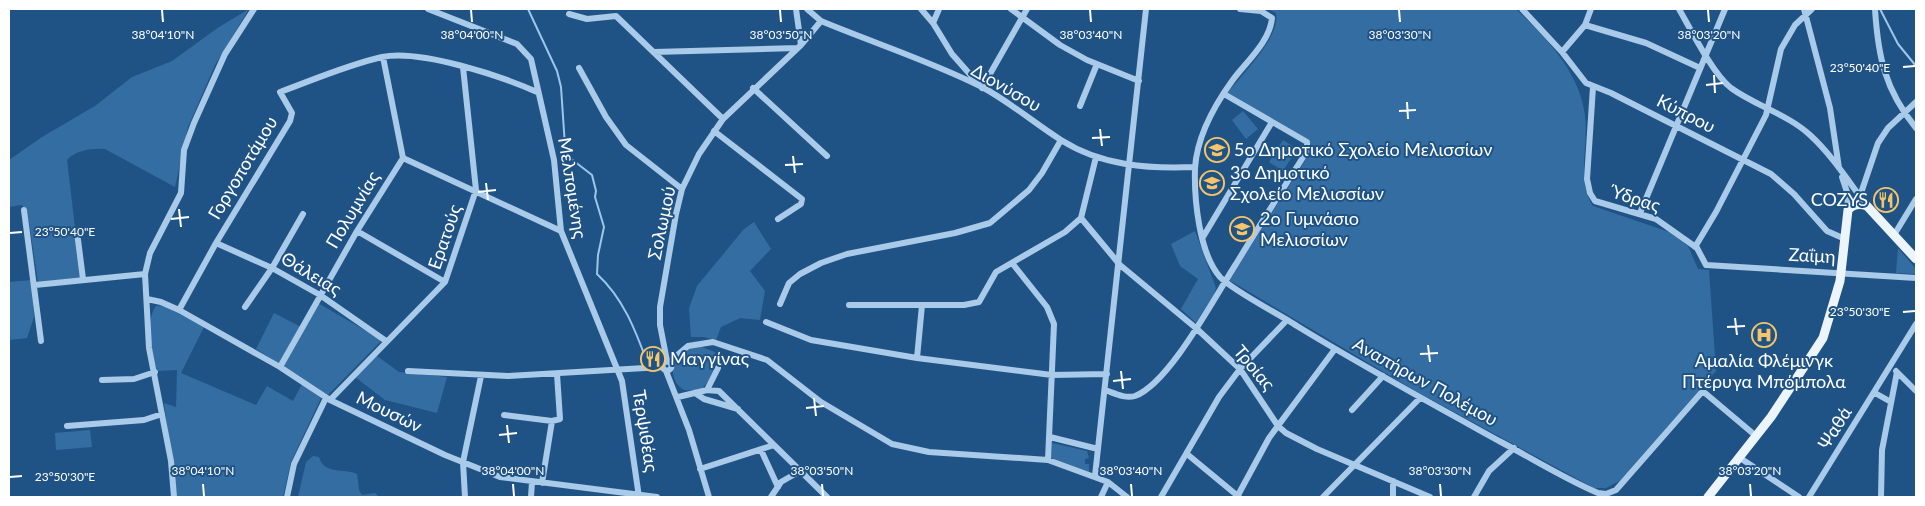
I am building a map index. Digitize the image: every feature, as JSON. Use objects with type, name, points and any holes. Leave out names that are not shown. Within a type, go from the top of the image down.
[{"type":"main road","points":[[1708,497],[1756,436],[1813,356],[1823,338],[1836,302],[1842,273],[1848,210],[1858,204],[1867,206],[1916,259]]},
{"type":"street","points":[[174,497],[171,461],[149,348],[144,274],[154,246],[181,193],[184,150],[194,123],[225,54],[254,9]]},
{"type":"street","name":"Μελπομένης","points":[[428,9],[517,44],[525,50],[531,59],[554,160],[561,231],[617,370]]},
{"type":"street","points":[[654,52],[799,46],[796,9]]},
{"type":"street","name":"Διονύσου","points":[[807,9],[821,20],[982,88],[1061,140],[1096,157],[1131,166],[1196,167]]},
{"type":"street","points":[[921,9],[952,54],[982,88],[1027,9]]},
{"type":"street","points":[[933,24],[939,9]]},
{"type":"street","points":[[1012,9],[1060,45],[1097,64],[1139,80]]},
{"type":"street","points":[[1095,476],[1131,166],[1146,9]]},
{"type":"street","points":[[1225,281],[1212,262],[1203,237],[1197,208],[1196,167],[1200,142],[1224,94],[1260,46],[1270,29],[1272,18],[1262,12],[1240,9]]},
{"type":"street","name":"Κύπρου","points":[[1522,9],[1562,52],[1586,83],[1611,93],[1676,125],[1777,179],[1827,231],[1845,239]]},
{"type":"street","points":[[1562,52],[1584,25],[1591,9]]},
{"type":"street","points":[[1679,9],[1707,56],[1730,87],[1793,121],[1811,136],[1867,206]]},
{"type":"street","points":[[1640,213],[1726,9]]},
{"type":"street","points":[[1695,247],[1744,161],[1768,108],[1782,49],[1804,11],[1812,9]]},
{"type":"street","points":[[1875,9],[1883,72],[1904,114],[1916,128]]},
{"type":"street","points":[[1804,11],[1830,108],[1840,170],[1847,192],[1848,210]]},
{"type":"street","points":[[569,14],[588,19],[616,16],[723,119]]},
{"type":"street","name":"Σολωμού","points":[[709,497],[666,365],[660,325],[660,307],[676,214],[682,189],[699,154],[714,131],[753,88],[799,46],[821,20]]},
{"type":"street","points":[[1584,25],[1646,43],[1700,68]]},
{"type":"street","name":"Γοργοποτάμου","points":[[179,310],[216,242],[290,121],[292,113],[280,92],[383,57],[410,56],[463,67],[517,83],[537,92]]},
{"type":"street","points":[[383,57],[403,158],[476,190],[561,231]]},
{"type":"street","points":[[1080,106],[1097,64]]},
{"type":"street","name":"Ερατούς","points":[[287,497],[294,464],[328,399],[445,282],[476,190],[463,67]]},
{"type":"street","points":[[578,68],[606,117],[626,145],[682,189]]},
{"type":"street","name":"Ύδρας","points":[[1592,87],[1587,169],[1592,198],[1598,202],[1640,213],[1672,228],[1702,254],[1706,265]]},
{"type":"street","points":[[753,88],[827,156]]},
{"type":"street","points":[[1105,390],[1128,397],[1141,392],[1171,364],[1197,329],[1307,151],[1307,142],[1224,94]]},
{"type":"street","points":[[1860,196],[1878,143],[1888,128],[1916,102]]},
{"type":"street","points":[[1203,237],[1272,122]]},
{"type":"street","points":[[714,131],[802,199],[801,204],[778,220]]},
{"type":"street","points":[[780,304],[789,283],[800,274],[821,263],[847,254],[990,223],[1029,190],[1042,173],[1061,140]]},
{"type":"street","points":[[849,305],[976,304],[984,298],[996,272],[1072,227],[1081,218],[1096,157]]},
{"type":"street","name":"Πολυμνίας","points":[[280,367],[357,231],[403,158]]},
{"type":"street","points":[[1894,234],[1916,199]]},
{"type":"street","points":[[24,210],[41,341]]},
{"type":"street","points":[[245,307],[272,268],[303,214]]},
{"type":"street","name":"Τροίας","points":[[1081,218],[1120,264],[1197,329],[1240,369],[1278,426],[1300,442],[1430,497]]},
{"type":"street","points":[[357,231],[445,282]]},
{"type":"street","points":[[77,232],[83,280]]},
{"type":"street","name":"Θάλειας","points":[[216,242],[272,268],[320,295],[386,341]]},
{"type":"street","points":[[1012,263],[1052,316],[1052,375],[1048,460]]},
{"type":"street","name":"Ζαΐμη","points":[[1706,265],[1916,278]]},
{"type":"street","points":[[35,285],[144,274]]},
{"type":"street","name":"Αναπήρων Πολέμου","points":[[1225,281],[1335,349],[1420,398],[1595,492],[1613,495]]},
{"type":"street","name":"Μουσών","points":[[147,299],[161,302],[179,310],[280,367],[328,399],[463,462],[500,477],[657,497]]},
{"type":"street","points":[[918,358],[922,305]]},
{"type":"street","points":[[1161,497],[1219,398],[1240,369],[1287,320]]},
{"type":"street","points":[[766,322],[811,340],[918,358],[1052,375],[1107,374]]},
{"type":"street","name":"Ψαθά","points":[[1809,497],[1916,324]]},
{"type":"street","points":[[408,371],[481,376],[617,370],[666,365],[688,346],[713,342],[766,360],[821,402],[892,444],[929,452],[1048,460],[1108,482],[1127,497]]},
{"type":"street","points":[[1187,454],[1238,497],[1252,468],[1278,426],[1335,349]]},
{"type":"street","points":[[1891,366],[1916,391]]},
{"type":"street","points":[[707,390],[718,368]]},
{"type":"street","name":"Τερψιθέας","points":[[617,370],[625,392],[639,496]]},
{"type":"street","points":[[102,380],[134,379],[155,372]]},
{"type":"street","points":[[1880,497],[1882,450],[1897,372]]},
{"type":"street","points":[[504,415],[552,421],[560,419],[556,374]]},
{"type":"street","points":[[465,497],[463,462],[481,376]]},
{"type":"street","points":[[1352,410],[1382,376]]},
{"type":"street","points":[[678,397],[707,390],[719,391],[827,497]]},
{"type":"street","points":[[695,393],[704,399],[738,409]]},
{"type":"street","points":[[1613,495],[1700,394],[1706,393],[1756,436]]},
{"type":"street","points":[[1875,393],[1890,402]]},
{"type":"street","points":[[1323,497],[1420,398]]},
{"type":"street","points":[[67,426],[144,420],[162,414]]},
{"type":"street","points":[[542,483],[552,421]]},
{"type":"street","points":[[1050,437],[1098,449]]},
{"type":"street","points":[[700,469],[774,445]]},
{"type":"street","points":[[1474,497],[1489,471],[1514,448]]},
{"type":"street","points":[[761,450],[778,487]]},
{"type":"street","points":[[1740,458],[1799,497]]},
{"type":"street","points":[[771,497],[785,479],[800,471]]},
{"type":"street","points":[[1393,481],[1393,497]]},
{"type":"street","points":[[531,497],[532,482]]},
{"type":"street","points":[[1101,497],[1108,482]]},
{"type":"shaded area","points":[[249,9],[215,65],[188,127],[175,187],[105,149],[85,150],[67,160],[81,278],[38,282],[27,209],[21,205],[9,207],[9,160],[42,137],[95,106],[132,77],[172,61],[219,27]]},
{"type":"shaded area","points":[[1267,9],[1516,9],[1560,57],[1569,70],[1582,100],[1586,127],[1585,185],[1593,206],[1672,233],[1688,246],[1698,269],[1709,270],[1716,371],[1621,480],[1606,488],[1594,488],[1419,393],[1229,280],[1310,153],[1311,145],[1306,139],[1227,94],[1259,55],[1272,33],[1276,23],[1276,13]]},
{"type":"shaded area","points":[[1243,111],[1258,129],[1246,139],[1232,120]]},
{"type":"shaded area","points":[[1283,140],[1297,149],[1283,171],[1269,162]]},
{"type":"shaded area","points":[[754,222],[771,249],[750,271],[765,291],[760,320],[740,318],[721,327],[716,340],[704,337],[691,337],[689,308],[697,286],[744,229]]},
{"type":"shaded area","points":[[1195,231],[1216,288],[1214,295],[1196,323],[1181,309],[1198,279],[1180,266],[1171,244]]},
{"type":"shaded area","points":[[1898,248],[1916,269],[1916,274],[1896,273]]},
{"type":"shaded area","points":[[32,280],[34,317],[27,338],[9,340],[9,282]]},
{"type":"shaded area","points":[[316,302],[382,340],[328,395],[256,349],[274,313],[303,328]]},
{"type":"shaded area","points":[[163,305],[204,327],[181,373],[256,405],[267,386],[293,401],[302,384],[321,398],[291,462],[283,497],[176,497],[164,403],[176,407],[177,370],[157,371],[150,338],[152,313],[156,306]]},
{"type":"shaded area","points":[[697,345],[715,352],[714,366],[704,386],[696,390],[684,390],[676,382],[673,366],[682,351]]},
{"type":"shaded area","points":[[377,356],[399,372],[447,377],[437,413],[385,400],[355,377]]},
{"type":"shaded area","points":[[90,430],[92,447],[56,450],[55,433]]},
{"type":"shaded area","points":[[1052,443],[1087,451],[1089,458],[1085,459],[1085,464],[1089,464],[1089,472],[1051,458]]},
{"type":"shaded area","points":[[313,456],[319,457],[322,463],[330,469],[357,474],[359,490],[362,495],[375,493],[379,497],[298,497],[306,462]]},
{"type":"waterway","points":[[528,9],[557,71],[561,87],[565,146],[570,158],[592,175],[596,191],[595,197],[604,227],[598,255],[597,274],[621,304],[633,326],[647,362]]},
{"type":"waterway","points":[[1880,9],[1898,44],[1916,66]]},
{"type":"place","name":"5ο Δημοτικό Σχολείο Μελισσίων","points":[[1217,150]]},
{"type":"place","name":"3ο Δημοτικό Σχολείο Μελισσίων","points":[[1212,183]]},
{"type":"place","name":"COZYS","points":[[1886,200]]},
{"type":"place","name":"2ο Γυμνάσιο Μελισσίων","points":[[1242,229]]},
{"type":"place","name":"Αμαλία Φλέμινγκ Πτέρυγα Μπόμπολα","points":[[1764,335]]},
{"type":"place","name":"Μαγγίνας","points":[[653,359]]}]
